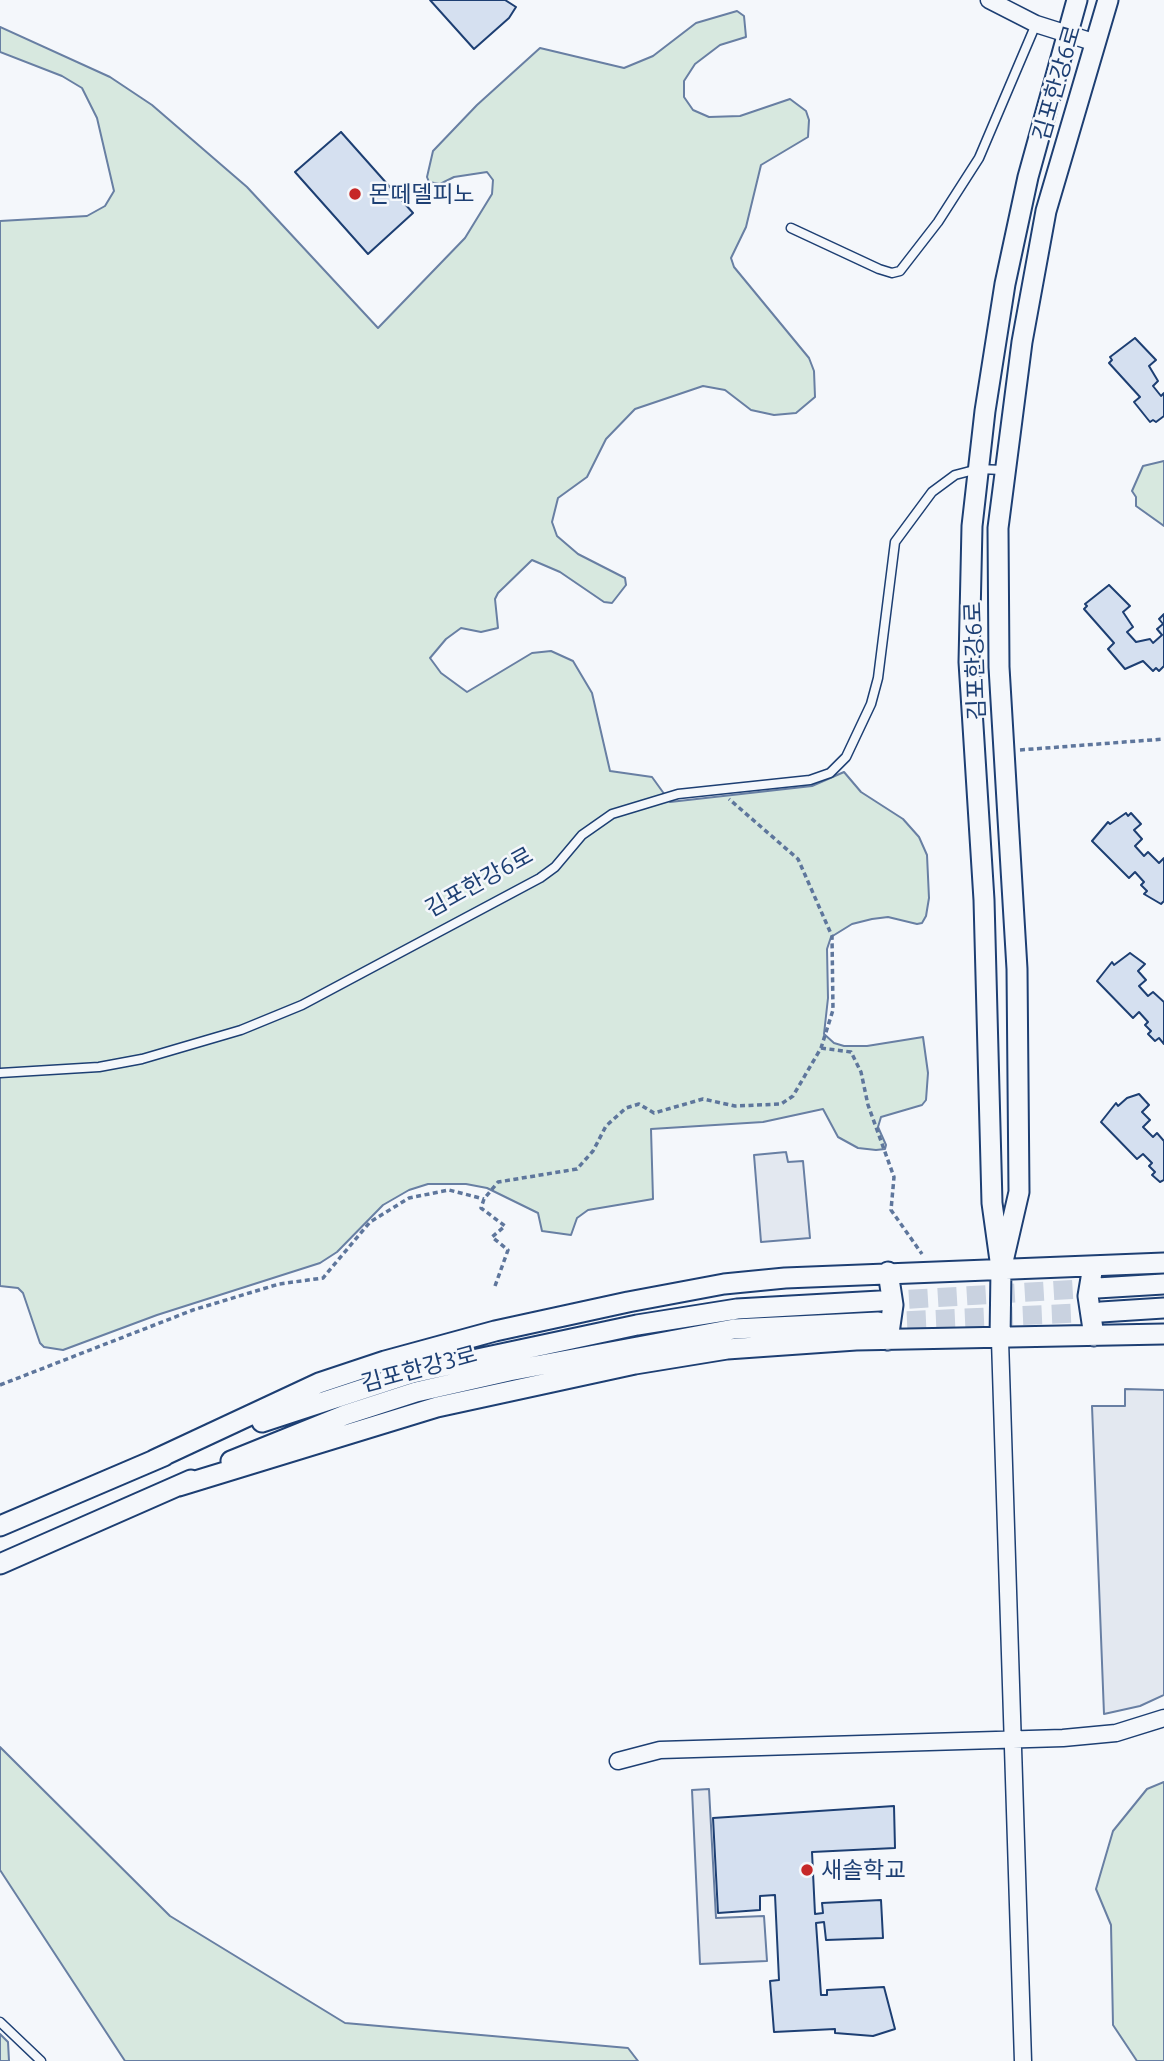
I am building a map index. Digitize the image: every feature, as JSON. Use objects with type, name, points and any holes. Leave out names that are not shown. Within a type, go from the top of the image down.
[{"type":"street","points":[[989,0],[1036,24],[1093,42]]},
{"type":"street","name":"김포한강6로","points":[[1000,1339],[1001,1268],[992,1203],[985,900],[969,662],[972,526],[1005,284],[1028,177],[1077,0]]},
{"type":"street","name":"김포한강6로","points":[[1001,1268],[1019,1192],[1017,969],[996,594],[1003,470],[1022,342],[1046,211],[1093,42],[1108,0]]},
{"type":"street","points":[[154,1460],[319,1383],[385,1361],[495,1331],[628,1301],[724,1284],[888,1272],[1164,1263]]},
{"type":"street","points":[[1093,1266],[1088,1296],[1094,1336]]},
{"type":"street","points":[[888,1272],[893,1305],[888,1340]]},
{"type":"street","points":[[1097,1288],[1164,1284]]},
{"type":"street","name":"김포한강3로","points":[[0,1526],[154,1460],[412,1373],[516,1349],[737,1309],[880,1301]]},
{"type":"street","points":[[1101,1312],[1164,1308]]},
{"type":"street","name":"김포한강3로","points":[[0,1564],[179,1486],[264,1445],[345,1415],[430,1389],[624,1348],[734,1329],[878,1322]]},
{"type":"street","points":[[179,1486],[437,1407],[635,1364],[727,1349],[888,1340],[1164,1334]]},
{"type":"street","points":[[1000,1339],[1023,2061]]},
{"type":"street","points":[[618,1761],[660,1751],[1012,1739],[1116,1732],[1164,1718]]},
{"type":"lane","name":"김포한강6로","points":[[791,228],[879,269],[892,273],[900,271],[938,222],[979,158],[1036,24]]},
{"type":"lane","name":"김포한강6로","points":[[0,1073],[99,1067],[142,1059],[241,1030],[302,1005],[540,878],[555,867],[582,835],[612,814],[649,801],[716,789],[810,780],[839,767],[860,730],[878,678],[889,570],[895,542],[932,492],[955,475],[978,469],[1003,470]]},
{"type":"lane","points":[[0,2022],[41,2061]]},
{"type":"path","points":[[1003,752],[1164,739]]},
{"type":"path","points":[[495,1286],[508,1250],[492,1237],[505,1226],[481,1208],[484,1199],[498,1182],[576,1169],[593,1151],[606,1126],[626,1108],[639,1104],[654,1113],[703,1099],[735,1106],[781,1104],[793,1096],[821,1048],[833,1010],[832,936],[814,890],[798,859],[716,789]]},
{"type":"path","points":[[821,1048],[851,1052],[861,1072],[868,1105],[894,1177],[891,1210],[923,1256]]},
{"type":"path","points":[[0,1385],[193,1310],[279,1284],[323,1278],[370,1222],[409,1198],[449,1190],[484,1199]]},
{"type":"shaded area","points":[[737,11],[744,16],[746,37],[720,45],[695,64],[684,81],[684,97],[693,110],[709,117],[740,116],[790,99],[806,111],[809,120],[808,137],[761,165],[746,227],[731,258],[734,267],[809,358],[814,371],[815,397],[796,413],[774,415],[751,410],[725,390],[703,386],[635,409],[606,439],[587,477],[558,498],[552,522],[557,536],[578,554],[625,578],[626,585],[612,603],[604,602],[560,572],[532,560],[495,599],[498,628],[481,632],[461,628],[446,639],[430,658],[441,673],[467,692],[532,653],[551,651],[573,661],[592,693],[610,771],[652,777],[670,802],[812,786],[844,772],[861,792],[903,819],[919,837],[927,855],[929,898],[926,916],[922,923],[917,924],[888,917],[872,919],[852,924],[831,937],[827,949],[828,998],[824,1034],[834,1043],[844,1046],[867,1046],[923,1037],[928,1073],[926,1100],[922,1105],[881,1117],[878,1127],[886,1145],[885,1149],[876,1150],[858,1148],[838,1137],[823,1109],[763,1122],[651,1129],[653,1199],[588,1210],[577,1218],[571,1235],[542,1231],[538,1213],[487,1188],[466,1184],[428,1184],[409,1190],[383,1205],[337,1252],[320,1263],[157,1315],[63,1350],[44,1347],[40,1343],[23,1293],[18,1288],[0,1286],[0,221],[87,216],[105,206],[114,191],[97,118],[82,88],[62,76],[0,52],[0,27],[110,77],[152,105],[247,187],[378,328],[465,238],[492,194],[493,180],[487,172],[454,177],[440,184],[429,182],[427,177],[433,151],[477,105],[540,48],[624,68],[653,56],[696,23]]},
{"type":"shaded area","points":[[1164,461],[1164,526],[1136,506],[1136,497],[1132,491],[1143,466]]},
{"type":"shaded area","points":[[786,1152],[788,1162],[803,1161],[810,1238],[761,1242],[754,1155]]},
{"type":"shaded area","points":[[1125,1389],[1164,1390],[1164,1695],[1140,1706],[1104,1714],[1092,1406],[1125,1406]]},
{"type":"shaded area","points":[[0,1747],[170,1916],[345,2023],[628,2048],[638,2061],[125,2061],[0,1870]]},
{"type":"shaded area","points":[[1164,1782],[1164,2061],[1137,2061],[1113,2025],[1111,1925],[1096,1889],[1113,1831],[1147,1789]]},
{"type":"shaded area","points":[[709,1789],[716,1918],[764,1916],[767,1961],[700,1964],[692,1790]]},
{"type":"shaded area","points":[[0,2034],[8,2042],[9,2061],[0,2061]]},
{"type":"building","points":[[430,0],[505,0],[516,7],[509,18],[474,49]]},
{"type":"building","points":[[341,132],[413,213],[368,254],[295,172]]},
{"type":"building","points":[[1135,338],[1156,360],[1149,366],[1158,381],[1153,386],[1161,396],[1164,393],[1164,416],[1156,422],[1150,422],[1134,402],[1140,397],[1109,363],[1112,360],[1110,357]]},
{"type":"building","points":[[1109,585],[1130,606],[1123,612],[1133,627],[1127,632],[1136,642],[1150,639],[1153,643],[1162,635],[1157,629],[1163,624],[1159,619],[1164,614],[1164,666],[1159,671],[1156,668],[1153,671],[1143,661],[1125,669],[1108,649],[1114,643],[1084,609],[1087,606],[1085,604]]},
{"type":"building","points":[[1126,813],[1128,816],[1131,813],[1141,824],[1134,830],[1142,839],[1135,846],[1144,856],[1148,852],[1159,863],[1164,858],[1164,901],[1161,904],[1144,894],[1147,891],[1141,885],[1144,882],[1135,872],[1129,878],[1092,841],[1108,822],[1110,824]]},
{"type":"building","points":[[1130,953],[1145,964],[1138,971],[1146,980],[1139,986],[1148,996],[1153,992],[1164,1002],[1164,1044],[1159,1038],[1155,1041],[1148,1034],[1151,1031],[1145,1025],[1148,1022],[1139,1012],[1133,1018],[1097,981],[1112,962],[1114,965]]},
{"type":"building","points":[[1139,1094],[1149,1105],[1142,1112],[1150,1120],[1143,1127],[1153,1137],[1157,1133],[1164,1141],[1164,1180],[1160,1182],[1152,1175],[1155,1172],[1149,1166],[1152,1163],[1143,1154],[1137,1159],[1101,1122],[1116,1103],[1118,1106],[1127,1098]]},
{"type":"building","points":[[894,1806],[895,1848],[812,1852],[815,1914],[823,1913],[822,1903],[881,1900],[883,1938],[826,1940],[824,1922],[816,1923],[821,1995],[827,1995],[827,1990],[884,1987],[895,2029],[873,2036],[835,2033],[835,2029],[774,2032],[770,1981],[779,1980],[775,1895],[760,1896],[760,1910],[718,1913],[713,1818]]},
{"type":"tunnel","points":[[880,1301],[1097,1288]]},
{"type":"tunnel","points":[[878,1322],[1101,1312]]},
{"type":"place","name":"몬떼델피노","points":[[355,194]]},
{"type":"place","name":"새솔학교","points":[[807,1870]]}]
